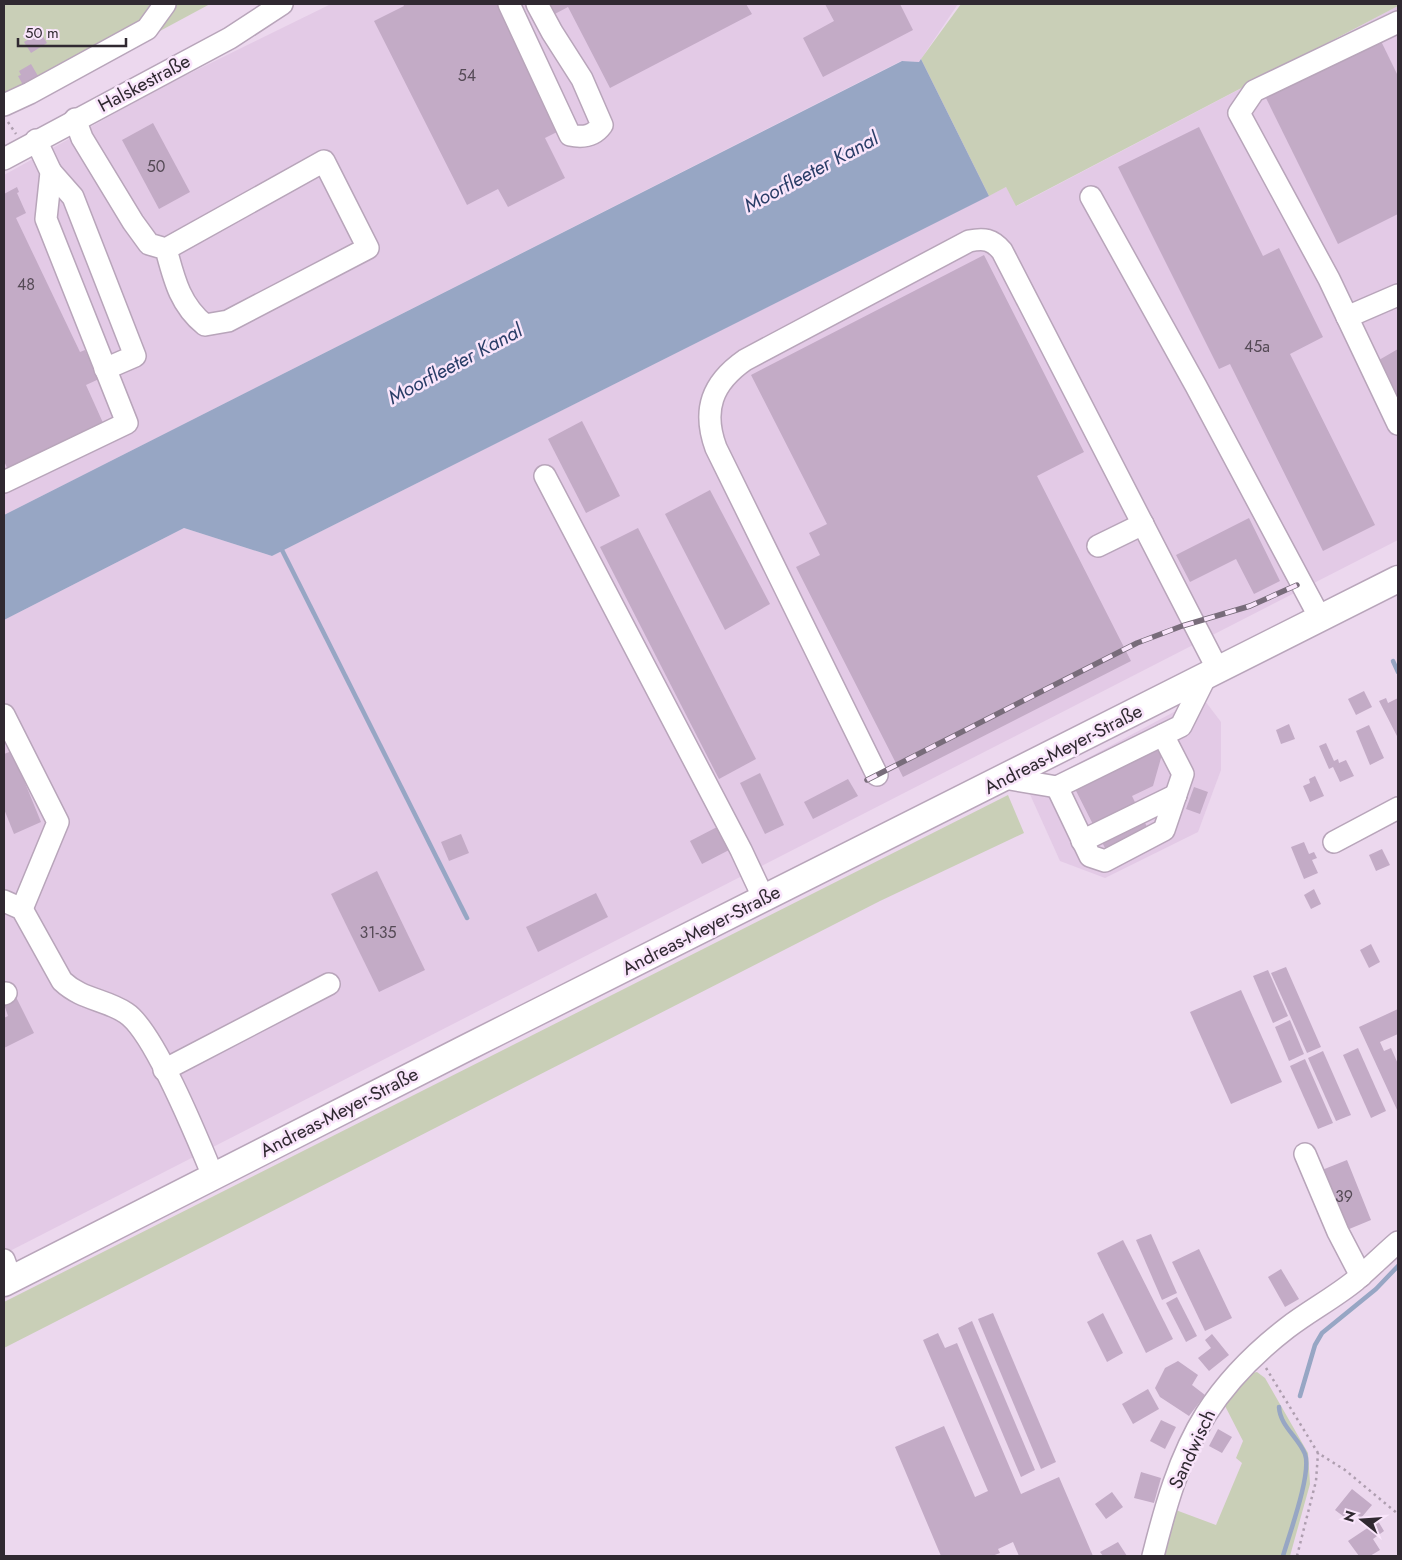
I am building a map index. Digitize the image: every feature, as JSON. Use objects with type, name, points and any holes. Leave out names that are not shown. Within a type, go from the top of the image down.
[{"type":"main road","name":"Andreas-Meyer-Straße","points":[[6,1274],[213,1176],[1398,579]]},
{"type":"street","points":[[4,105],[30,93],[148,29],[165,4]]},
{"type":"street","name":"Halskestraße","points":[[4,159],[75,119],[230,38],[282,4]]},
{"type":"street","points":[[509,4],[570,135],[580,138],[596,134],[602,125],[582,78],[552,32],[537,4]]},
{"type":"street","points":[[1398,22],[1254,90],[1239,113],[1329,279],[1398,424]]},
{"type":"street","points":[[75,119],[82,138],[133,222],[149,244],[166,249],[324,161],[368,248],[228,321],[205,325],[192,314],[178,293],[166,249]]},
{"type":"street","points":[[30,144],[73,197],[135,356],[105,369]]},
{"type":"street","points":[[4,482],[127,423],[46,219],[52,172]]},
{"type":"street","points":[[1091,197],[1196,386],[1320,618]]},
{"type":"street","points":[[877,775],[713,440],[709,416],[712,398],[720,382],[731,370],[745,360],[957,247],[969,241],[987,239],[995,243],[1002,251],[1143,524],[1212,673],[1181,726],[1164,735],[1057,787],[1004,778]]},
{"type":"street","points":[[1347,317],[1398,295]]},
{"type":"street","points":[[545,476],[737,842],[764,898]]},
{"type":"street","points":[[1098,546],[1143,524]]},
{"type":"street","points":[[4,715],[58,822],[58,828],[13,905],[62,981],[72,991],[126,1013],[139,1024],[164,1070],[213,1176]]},
{"type":"street","points":[[1057,787],[1082,841],[1176,795],[1183,774],[1164,735]]},
{"type":"street","points":[[1334,842],[1398,808]]},
{"type":"street","points":[[164,1070],[329,984]]},
{"type":"street","points":[[1305,1154],[1338,1232],[1361,1276]]},
{"type":"street","name":"Sandwisch","points":[[1153,1556],[1164,1513],[1193,1437],[1222,1391],[1256,1356],[1287,1329],[1361,1276],[1398,1242]]},
{"type":"path","points":[[4,114],[30,144]]},
{"type":"path","points":[[1256,1356],[1271,1373],[1318,1453],[1345,1470],[1398,1514]]},
{"type":"path","points":[[1297,1556],[1316,1481],[1318,1453]]},
{"type":"shaded area","points":[[331,4],[958,4],[919,62],[901,61],[4,515],[4,175],[164,86]]},
{"type":"shaded area","points":[[1398,6],[1398,540],[4,1254],[4,620],[184,528],[272,556],[1006,187],[1017,206]]},
{"type":"shaded area","points":[[1202,697],[1221,722],[1221,770],[1198,832],[1105,878],[1060,861],[1028,790]]},
{"type":"green space","points":[[4,4],[210,4],[4,115]]},
{"type":"green space","points":[[961,4],[1398,4],[1398,6],[1016,206],[1006,187],[989,196],[921,59]]},
{"type":"green space","points":[[1008,795],[1024,833],[880,901],[4,1348],[4,1302]]},
{"type":"green space","points":[[1257,1372],[1265,1378],[1308,1453],[1310,1484],[1290,1556],[1161,1556],[1173,1509],[1216,1525],[1242,1463],[1236,1458],[1243,1441],[1223,1402],[1247,1374]]},
{"type":"water","name":"Moorfleeter Kanal","points":[[921,59],[989,196],[272,556],[184,528],[4,620],[4,515],[902,61],[919,62]]},
{"type":"building","points":[[403,4],[497,4],[561,130],[545,138],[565,178],[508,207],[498,189],[467,205],[374,21],[404,6]]},
{"type":"building","points":[[545,4],[746,4],[752,14],[610,88],[568,7],[551,16]]},
{"type":"building","points":[[825,4],[900,4],[913,30],[823,77],[803,38],[834,21]]},
{"type":"building","points":[[37,27],[47,43],[31,53],[24,42],[31,38],[28,32]]},
{"type":"building","points":[[1379,37],[1398,76],[1398,214],[1338,244],[1264,94]]},
{"type":"building","points":[[31,64],[38,76],[23,85],[18,76],[21,75],[19,71]]},
{"type":"building","points":[[153,123],[190,192],[159,209],[122,140]]},
{"type":"building","points":[[1199,127],[1263,256],[1279,248],[1323,337],[1290,354],[1375,525],[1323,551],[1230,364],[1219,369],[1118,167]]},
{"type":"building","points":[[17,187],[19,192],[17,193],[26,213],[16,218],[80,352],[85,350],[99,379],[86,385],[104,425],[8,470],[4,461],[4,194]]},
{"type":"building","points":[[984,255],[1084,452],[1037,476],[1131,661],[903,777],[796,567],[820,555],[809,533],[827,524],[751,375]]},
{"type":"building","points":[[1398,349],[1398,398],[1379,360]]},
{"type":"building","points":[[582,421],[620,496],[586,513],[548,439]]},
{"type":"building","points":[[710,490],[770,604],[725,630],[665,514]]},
{"type":"building","points":[[1249,518],[1280,581],[1254,594],[1236,559],[1190,582],[1176,555]]},
{"type":"building","points":[[638,528],[756,759],[719,779],[600,547]]},
{"type":"building","points":[[1364,691],[1372,707],[1356,715],[1348,699]]},
{"type":"building","points":[[1386,698],[1388,703],[1398,698],[1398,738],[1379,701]]},
{"type":"building","points":[[1289,724],[1295,739],[1281,744],[1276,730]]},
{"type":"building","points":[[1369,725],[1384,758],[1370,765],[1356,731]]},
{"type":"building","points":[[1326,743],[1334,761],[1338,759],[1339,763],[1346,760],[1354,776],[1340,782],[1333,767],[1329,769],[1319,746]]},
{"type":"building","points":[[1146,747],[1163,751],[1153,786],[1132,796],[1148,829],[1106,850],[1068,775],[1110,754],[1118,769],[1123,767],[1127,757]]},
{"type":"building","points":[[12,751],[41,822],[14,834],[4,809],[4,754]]},
{"type":"building","points":[[760,773],[784,825],[765,834],[740,783]]},
{"type":"building","points":[[1315,776],[1324,796],[1310,802],[1303,786],[1310,783],[1309,779]]},
{"type":"building","points":[[848,779],[858,796],[813,819],[804,802]]},
{"type":"building","points":[[1194,787],[1208,792],[1200,814],[1186,809]]},
{"type":"building","points":[[719,826],[731,849],[702,864],[690,841]]},
{"type":"building","points":[[461,834],[469,853],[449,861],[441,842]]},
{"type":"building","points":[[1304,842],[1309,854],[1314,852],[1317,858],[1312,860],[1318,873],[1304,879],[1291,847]]},
{"type":"building","points":[[1382,849],[1390,865],[1376,871],[1369,855]]},
{"type":"building","points":[[377,871],[425,970],[379,992],[331,894]]},
{"type":"building","points":[[1314,889],[1321,904],[1311,909],[1304,895]]},
{"type":"building","points":[[596,893],[608,917],[538,952],[526,927]]},
{"type":"building","points":[[1371,944],[1380,962],[1369,968],[1360,950]]},
{"type":"building","points":[[1286,967],[1321,1047],[1307,1053],[1271,973]]},
{"type":"building","points":[[1268,970],[1288,1016],[1273,1023],[1253,976]]},
{"type":"building","points":[[1241,990],[1282,1082],[1231,1104],[1190,1012]]},
{"type":"building","points":[[16,997],[34,1033],[4,1048],[4,1018],[8,1016],[4,1004]]},
{"type":"building","points":[[1398,1009],[1398,1034],[1380,1042],[1384,1051],[1391,1048],[1398,1064],[1398,1112],[1359,1027]]},
{"type":"building","points":[[1290,1020],[1304,1054],[1289,1061],[1275,1027]]},
{"type":"building","points":[[1358,1048],[1386,1111],[1371,1118],[1343,1055]]},
{"type":"building","points":[[1323,1051],[1351,1115],[1336,1121],[1308,1058]]},
{"type":"building","points":[[1305,1059],[1333,1123],[1318,1129],[1290,1066]]},
{"type":"building","points":[[1347,1160],[1371,1220],[1342,1232],[1317,1172]]},
{"type":"building","points":[[1151,1234],[1177,1293],[1162,1300],[1136,1240]]},
{"type":"building","points":[[1123,1240],[1173,1339],[1146,1353],[1097,1253]]},
{"type":"building","points":[[1199,1249],[1232,1318],[1205,1331],[1172,1262]]},
{"type":"building","points":[[1281,1269],[1299,1299],[1285,1307],[1268,1277]]},
{"type":"building","points":[[1177,1297],[1197,1336],[1186,1342],[1166,1303]]},
{"type":"building","points":[[993,1313],[1056,1462],[1041,1469],[978,1319]]},
{"type":"building","points":[[1103,1313],[1123,1353],[1107,1362],[1087,1322]]},
{"type":"building","points":[[972,1321],[1035,1470],[1021,1477],[958,1328]]},
{"type":"building","points":[[938,1333],[945,1348],[957,1343],[1021,1494],[1059,1477],[1093,1556],[1019,1556],[1013,1542],[998,1549],[1000,1553],[992,1556],[941,1556],[895,1447],[944,1426],[975,1497],[988,1491],[923,1340]]},
{"type":"building","points":[[1212,1334],[1229,1355],[1209,1371],[1198,1358],[1211,1348],[1205,1340]]},
{"type":"building","points":[[1178,1361],[1198,1375],[1192,1385],[1205,1395],[1189,1416],[1160,1397],[1155,1388],[1165,1368]]},
{"type":"building","points":[[1148,1389],[1159,1409],[1133,1424],[1122,1404]]},
{"type":"building","points":[[1161,1420],[1176,1427],[1165,1449],[1150,1441]]},
{"type":"building","points":[[1218,1429],[1232,1437],[1222,1453],[1209,1446]]},
{"type":"building","points":[[1141,1472],[1161,1478],[1154,1503],[1134,1498]]},
{"type":"building","points":[[1352,1489],[1372,1505],[1361,1518],[1353,1511],[1347,1519],[1335,1510]]},
{"type":"building","points":[[1112,1492],[1123,1507],[1106,1519],[1095,1504]]},
{"type":"building","points":[[1378,1521],[1384,1531],[1373,1539],[1380,1550],[1370,1556],[1359,1556],[1348,1541]]},
{"type":"building","points":[[1118,1542],[1127,1556],[1103,1556],[1100,1552]]},
{"type":"waterway","points":[[282,550],[467,918]]},
{"type":"waterway","points":[[1393,661],[1398,672]]},
{"type":"waterway","points":[[1300,1396],[1315,1345],[1322,1333],[1376,1289],[1398,1266]]},
{"type":"waterway","points":[[1279,1407],[1282,1420],[1305,1454],[1306,1463],[1303,1489],[1283,1556]]},
{"type":"railway","points":[[867,780],[1137,643],[1182,626],[1250,606],[1297,585]]}]
